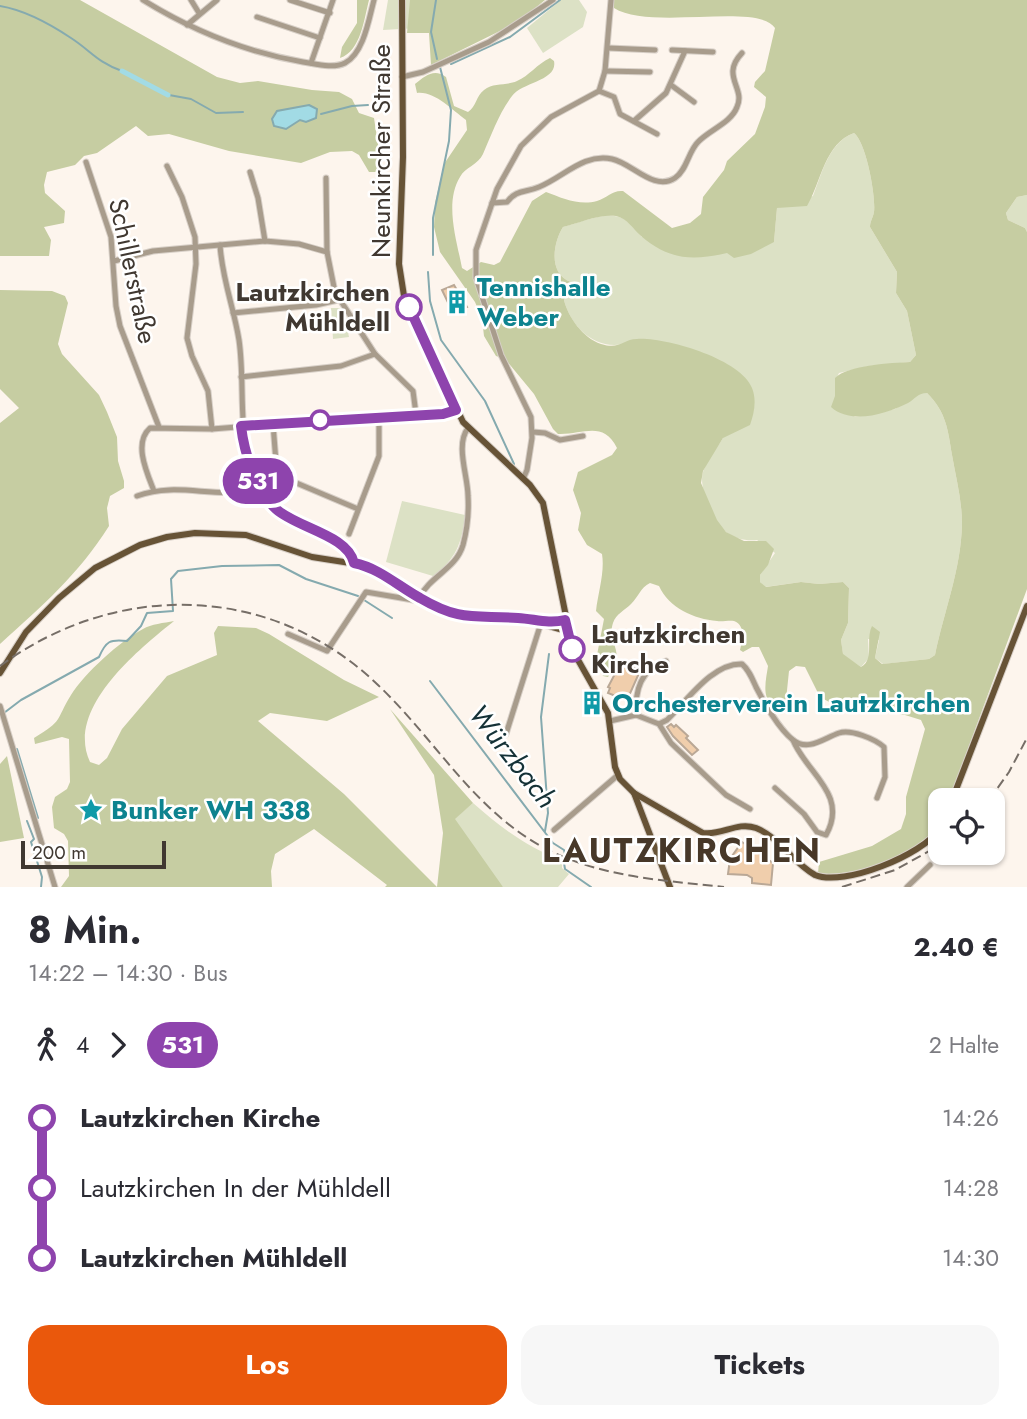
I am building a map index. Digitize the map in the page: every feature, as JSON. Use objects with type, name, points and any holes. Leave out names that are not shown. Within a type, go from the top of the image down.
[{"type":"main road","name":"Neunkircher Straße","points":[[402,0],[400,275],[412,315],[456,410],[468,428],[523,479],[542,503],[567,631],[575,658],[604,705],[610,721]]},
{"type":"main road","points":[[0,673],[19,641],[47,609],[82,578],[108,560],[140,545],[180,535],[235,533],[304,555],[370,568],[422,600],[456,616],[514,618],[567,631]]},
{"type":"main road","points":[[957,788],[1027,606]]},
{"type":"main road","points":[[541,623],[565,620]]},
{"type":"main road","points":[[610,721],[613,759],[618,775],[634,793],[703,833],[716,834],[738,826],[758,828],[818,877],[834,881],[872,871],[914,852],[928,842]]},
{"type":"main road","points":[[634,793],[670,887]]},
{"type":"main road","points":[[642,815],[647,807],[654,805]]},
{"type":"street","points":[[143,0],[187,25],[245,49],[336,66],[352,58],[363,37],[374,0]]},
{"type":"street","points":[[191,0],[199,13]]},
{"type":"street","points":[[187,25],[217,0]]},
{"type":"street","points":[[290,0],[330,13]]},
{"type":"street","points":[[311,63],[334,0]]},
{"type":"street","points":[[402,77],[423,72],[489,42],[553,0]]},
{"type":"street","points":[[523,479],[533,432],[529,410],[500,355],[476,278],[474,261],[492,203],[515,155],[538,127],[599,91],[605,71],[611,0]]},
{"type":"street","points":[[257,17],[320,38]]},
{"type":"street","points":[[607,48],[655,50]]},
{"type":"street","points":[[673,50],[713,52]]},
{"type":"street","points":[[634,121],[659,100],[671,85],[685,51]]},
{"type":"street","points":[[492,203],[507,202],[516,192],[539,187],[594,158],[619,160],[656,181],[665,182],[676,177],[696,143],[731,117],[737,109],[739,98],[732,74],[734,64],[742,53]]},
{"type":"street","points":[[605,71],[650,72]]},
{"type":"street","points":[[671,85],[694,102]]},
{"type":"street","points":[[599,91],[614,97],[620,114],[657,134]]},
{"type":"street","name":"Schillerstraße","points":[[86,162],[108,228],[120,326],[159,427]]},
{"type":"street","points":[[167,166],[182,197],[197,247],[187,338],[208,391],[212,429]]},
{"type":"street","points":[[250,172],[258,198],[265,241]]},
{"type":"street","points":[[327,177],[327,252],[338,300],[375,354],[413,391],[416,414]]},
{"type":"street","points":[[114,261],[153,251],[265,241],[299,244],[327,252]]},
{"type":"street","points":[[220,245],[223,282],[240,345],[241,426],[246,451],[261,487],[277,510],[346,548],[354,563]]},
{"type":"street","points":[[233,313],[316,305],[338,300]]},
{"type":"street","points":[[241,377],[341,366],[375,354]]},
{"type":"street","points":[[154,491],[144,463],[144,437],[150,428],[212,429],[379,416],[443,414],[456,410]]},
{"type":"street","points":[[349,534],[379,456],[379,416]]},
{"type":"street","points":[[273,424],[276,462],[287,479],[358,509]]},
{"type":"street","points":[[288,634],[327,651],[366,592],[422,600],[428,583],[457,559],[463,546],[468,498],[462,440],[468,428]]},
{"type":"street","points":[[533,432],[545,433],[559,440],[583,436]]},
{"type":"street","points":[[136,496],[174,488],[230,492],[261,487]]},
{"type":"street","points":[[506,734],[541,623]]},
{"type":"street","points":[[636,715],[636,696],[642,677],[653,666],[666,661]]},
{"type":"street","points":[[659,724],[717,672],[742,664],[766,704],[829,792],[830,822],[826,835],[817,832],[804,814],[775,788]]},
{"type":"street","points":[[1,710],[55,887]]},
{"type":"street","points":[[610,721],[636,715],[659,724],[671,743],[710,781],[730,799],[750,809]]},
{"type":"street","points":[[793,740],[802,744],[813,744],[849,733],[878,742],[884,747],[885,777],[877,798]]},
{"type":"street","points":[[554,830],[618,775]]},
{"type":"street","points":[[907,887],[930,865]]},
{"type":"green space","points":[[0,0],[80,0],[217,77],[240,83],[258,81],[339,92],[352,99],[359,113],[374,118],[380,158],[377,172],[369,172],[359,155],[352,151],[330,152],[301,163],[229,151],[169,134],[148,136],[136,126],[97,153],[84,156],[75,165],[47,172],[45,193],[65,211],[64,223],[44,227],[51,240],[49,256],[0,256]]},
{"type":"green space","points":[[357,0],[369,0],[363,25],[353,49],[340,58],[342,47],[357,23]]},
{"type":"green space","points":[[388,0],[441,0],[435,27],[383,30]]},
{"type":"green space","points":[[410,0],[545,0],[518,22],[431,65],[429,33],[407,33]]},
{"type":"green space","points":[[561,0],[579,0],[587,12],[583,27],[543,53],[527,28]]},
{"type":"green space","points":[[614,0],[1027,0],[1027,195],[1017,197],[1006,213],[1008,220],[1025,228],[1027,232],[1027,589],[953,788],[928,788],[928,836],[903,854],[867,868],[832,874],[818,873],[819,862],[872,846],[901,829],[906,814],[906,797],[925,729],[921,720],[831,703],[820,697],[805,667],[796,666],[789,671],[786,700],[781,706],[774,705],[769,702],[765,691],[768,666],[759,647],[743,652],[740,650],[742,634],[738,623],[691,615],[669,600],[659,586],[650,583],[614,620],[612,636],[616,660],[608,677],[603,676],[597,655],[604,619],[596,611],[602,575],[602,554],[587,545],[578,530],[581,513],[573,490],[578,472],[612,455],[617,448],[611,439],[599,432],[558,434],[553,429],[534,394],[505,359],[496,356],[484,336],[482,319],[475,302],[440,252],[434,227],[435,203],[444,164],[467,130],[466,120],[443,102],[430,95],[417,93],[415,84],[434,73],[446,77],[454,106],[468,112],[481,92],[496,85],[517,81],[550,58],[554,61],[551,73],[523,87],[512,96],[499,117],[481,158],[462,174],[455,187],[453,222],[462,268],[467,271],[481,262],[494,265],[500,262],[532,201],[546,192],[584,203],[623,191],[672,228],[690,223],[701,214],[703,197],[724,170],[727,161],[755,134],[766,97],[754,87],[765,71],[775,28],[765,21],[748,17],[677,18],[631,14],[614,8]],"holes":[[[854,133],[862,147],[873,194],[874,212],[870,227],[897,272],[896,293],[907,311],[916,355],[910,362],[870,366],[841,374],[835,378],[835,396],[831,407],[848,416],[869,416],[899,407],[927,393],[942,414],[947,429],[962,524],[955,574],[935,655],[929,659],[882,664],[875,658],[880,632],[872,626],[868,659],[861,667],[843,654],[841,640],[848,623],[849,588],[843,582],[801,582],[766,587],[760,582],[760,575],[768,565],[774,549],[766,541],[744,541],[726,532],[717,520],[701,483],[703,471],[723,438],[750,425],[754,412],[754,397],[745,377],[718,359],[683,346],[650,339],[632,339],[613,346],[594,341],[582,332],[569,313],[564,300],[572,287],[571,282],[559,272],[555,249],[563,227],[596,218],[616,216],[630,224],[651,244],[671,254],[703,257],[727,253],[734,258],[751,254],[774,242],[777,208],[807,206],[836,145]]]},
{"type":"green space","points":[[854,133],[862,147],[872,182],[874,212],[870,227],[897,272],[896,293],[907,311],[916,355],[910,362],[869,366],[839,373],[836,392],[855,417],[895,409],[922,392],[927,393],[942,414],[947,429],[962,524],[955,574],[935,655],[929,659],[883,664],[875,658],[879,640],[868,639],[869,658],[861,667],[843,655],[841,640],[848,623],[849,588],[843,582],[801,582],[765,587],[760,582],[760,575],[775,553],[757,540],[741,539],[726,532],[716,521],[705,495],[703,472],[723,438],[627,343],[605,344],[596,341],[579,328],[564,300],[572,287],[571,282],[559,272],[555,258],[557,241],[563,227],[603,216],[626,220],[642,237],[774,242],[777,208],[813,196],[832,151],[845,137]]},
{"type":"green space","points":[[1027,195],[1027,232],[1025,228],[1008,220],[1006,213],[1017,197]]},
{"type":"green space","points":[[0,290],[52,291],[65,296],[68,303],[58,344],[62,354],[99,395],[107,412],[117,437],[118,461],[124,488],[110,496],[107,508],[109,526],[85,560],[59,589],[0,644],[0,423],[19,408],[0,389]]},
{"type":"green space","points":[[331,308],[340,308],[353,329],[348,332],[349,337],[333,339]]},
{"type":"green space","points":[[402,501],[465,515],[457,550],[433,576],[386,562]]},
{"type":"green space","points":[[174,621],[125,664],[96,702],[88,722],[85,742],[90,762],[99,765],[107,758],[122,729],[167,676],[217,655],[214,633],[218,626],[256,628],[344,680],[379,697],[327,721],[270,713],[258,721],[344,794],[437,887],[385,887],[387,885],[314,829],[275,854],[271,871],[272,887],[61,887],[69,876],[68,841],[64,834],[54,828],[52,807],[55,797],[67,789],[70,782],[69,739],[62,737],[35,744],[34,738],[58,720],[77,686],[114,649],[146,627]]},
{"type":"green space","points":[[390,709],[473,803],[455,819],[503,887],[437,887],[443,833],[434,775]]},
{"type":"green space","points":[[7,756],[24,838],[0,842],[0,764]]},
{"type":"green space","points":[[473,803],[515,836],[562,860],[562,868],[569,874],[558,887],[503,887],[499,884],[454,819]]},
{"type":"water","points":[[309,105],[317,109],[316,118],[306,122],[300,120],[286,129],[274,126],[272,119],[277,111]]},
{"type":"building","name":"Tennishalle Weber","points":[[454,285],[467,307],[453,313],[442,290]]},
{"type":"building","points":[[626,663],[640,671],[628,698],[625,696],[623,699],[608,693],[608,687],[616,672],[620,673]]},
{"type":"building","points":[[671,724],[688,736],[686,738],[698,750],[692,755],[673,736],[667,727]]},
{"type":"building","points":[[742,842],[773,863],[771,885],[752,883],[752,878],[747,875],[728,874],[730,859]]},
{"type":"waterway","points":[[436,0],[431,32],[437,59]]},
{"type":"waterway","points":[[451,64],[510,37],[560,0]]},
{"type":"waterway","points":[[0,6],[46,23],[100,60],[122,71]]},
{"type":"waterway","points":[[433,255],[433,218],[449,141],[451,110],[440,67]]},
{"type":"waterway","points":[[122,71],[168,95]]},
{"type":"waterway","points":[[169,95],[191,99],[216,113],[243,112]]},
{"type":"waterway","points":[[321,114],[368,105]]},
{"type":"waterway","points":[[428,272],[430,301],[441,340],[485,401],[514,464]]},
{"type":"waterway","name":"Würzbach","points":[[0,716],[21,700],[99,657],[109,642],[127,641],[141,626],[147,613],[173,611],[171,579],[178,571],[222,566],[279,565],[306,579],[358,596]]},
{"type":"waterway","name":"Würzbach","points":[[364,600],[392,618]]},
{"type":"waterway","points":[[545,831],[548,813],[541,717],[549,654]]},
{"type":"waterway","name":"Würzbach","points":[[430,681],[553,843],[564,850],[565,854]]},
{"type":"waterway","points":[[17,749],[38,818]]},
{"type":"waterway","points":[[27,821],[34,839],[31,842],[42,877],[41,887]]},
{"type":"waterway","name":"Würzbach","points":[[564,863],[565,869],[591,887]]},
{"type":"railway","points":[[0,666],[45,638],[94,618],[143,607],[193,605],[243,611],[291,627],[336,651],[398,705],[493,811],[539,845],[561,856],[606,871],[724,887]]},
{"type":"railway","points":[[998,788],[1027,738]]},
{"type":"railway","points":[[842,887],[895,870],[928,852]]},
{"type":"bus line","name":"531","points":[[409,307],[456,410],[443,414],[241,426],[246,451],[261,487],[270,502],[286,517],[336,541],[350,551],[354,563],[370,568],[445,612],[456,616],[514,618],[541,623],[565,620],[572,649]]},
{"type":"place","name":"Tennishalle Weber","points":[[457,302]]},
{"type":"place","name":"Lautzkirchen Mühldell","points":[[409,307]]},
{"type":"place","name":"Lautzkirchen Kirche","points":[[572,649]]},
{"type":"place","name":"Orchesterverein Lautzkirchen","points":[[592,703]]},
{"type":"place","name":"Bunker WH 338","points":[[91,810]]},
{"type":"district","name":"LAUTZKIRCHEN","points":[[682,850]]}]
